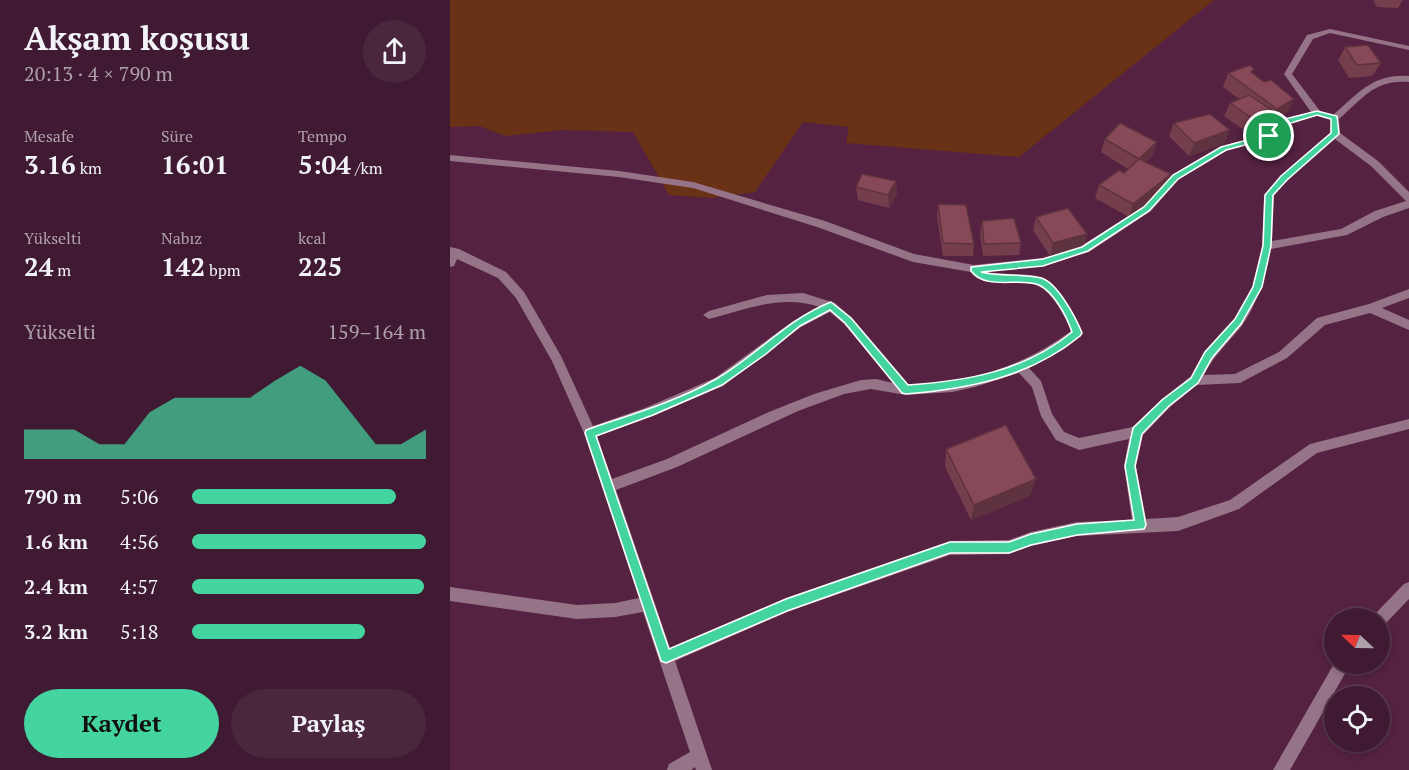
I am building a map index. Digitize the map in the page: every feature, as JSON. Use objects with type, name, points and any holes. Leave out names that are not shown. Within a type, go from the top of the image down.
[{"type":"street","points":[[1317,113],[1288,74],[1310,37],[1330,31],[1409,48]]},
{"type":"street","points":[[1021,367],[1037,385],[1047,416],[1060,436],[1079,444],[1137,432],[1166,403],[1195,380],[1208,355],[1238,322],[1257,287],[1267,246],[1269,195],[1284,178],[1335,134],[1335,118],[1376,81],[1394,76],[1409,79]]},
{"type":"street","points":[[450,158],[620,174],[693,185],[820,224],[913,258],[974,269],[1043,262],[1085,249],[1147,209],[1176,177],[1224,149],[1269,136],[1288,121],[1317,113],[1335,118]]},
{"type":"street","points":[[1335,134],[1356,148],[1393,179],[1409,199]]},
{"type":"street","points":[[1267,246],[1343,232],[1379,214],[1409,204]]},
{"type":"street","points":[[452,256],[502,275],[520,295],[557,359],[590,433],[702,763],[675,770]]},
{"type":"street","points":[[608,487],[671,463],[759,422],[836,392],[874,384],[906,390],[944,387],[990,378],[1021,367],[1063,344],[1077,333],[1073,322],[1053,292],[1040,281],[1000,279],[978,275],[974,269]]},
{"type":"street","points":[[1195,380],[1236,379],[1283,355],[1321,321],[1371,308],[1409,293]]},
{"type":"street","points":[[709,315],[767,299],[803,297],[831,306],[848,321],[906,390]]},
{"type":"street","points":[[590,433],[649,412],[719,382],[797,324],[831,306]]},
{"type":"street","points":[[1371,308],[1409,325]]},
{"type":"street","points":[[666,657],[786,605],[950,548],[1009,547],[1031,539],[1077,529],[1178,524],[1234,505],[1314,448],[1409,424]]},
{"type":"street","points":[[1137,432],[1130,466],[1140,525]]},
{"type":"street","points":[[1390,609],[1409,589]]},
{"type":"street","points":[[450,594],[577,612],[615,610],[648,604]]},
{"type":"street","points":[[1281,770],[1337,674]]},
{"type":"shaded area","points":[[450,0],[1214,0],[1019,157],[846,143],[849,127],[803,122],[755,192],[711,198],[669,195],[633,132],[562,130],[506,136],[479,126],[450,127]]},
{"type":"building","points":[[1368,45],[1381,63],[1357,65],[1345,47]]},
{"type":"building","points":[[1250,65],[1254,69],[1251,72],[1264,82],[1271,80],[1294,99],[1277,109],[1228,73]]},
{"type":"building","points":[[1249,95],[1276,113],[1258,122],[1230,103]]},
{"type":"building","points":[[1210,114],[1230,130],[1194,143],[1174,123]]},
{"type":"building","points":[[1120,123],[1157,142],[1139,159],[1105,139]]},
{"type":"building","points":[[1139,159],[1171,174],[1133,204],[1099,185],[1119,170],[1124,173]]},
{"type":"building","points":[[862,174],[896,181],[888,195],[856,187]]},
{"type":"building","points":[[938,204],[966,205],[974,244],[943,243]]},
{"type":"building","points":[[1068,208],[1087,234],[1053,243],[1036,217]]},
{"type":"building","points":[[1014,218],[1021,243],[984,244],[982,221]]},
{"type":"building","points":[[1006,425],[1036,479],[974,505],[946,449]]},
{"type":"route","points":[[1317,113],[1335,118],[1335,134],[1284,178],[1269,195],[1267,246],[1257,287],[1238,322],[1208,355],[1195,380],[1166,403],[1137,432],[1130,466],[1140,525],[1077,529],[1031,539],[1009,547],[950,548],[786,605],[666,657],[590,433],[649,412],[719,382],[797,324],[831,306],[848,321],[906,390],[944,387],[990,378],[1021,367],[1063,344],[1077,333],[1073,322],[1053,292],[1040,281],[1000,279],[978,275],[974,269],[1043,262],[1085,249],[1147,209],[1176,177],[1224,149],[1269,136],[1288,121],[1317,113]]}]
